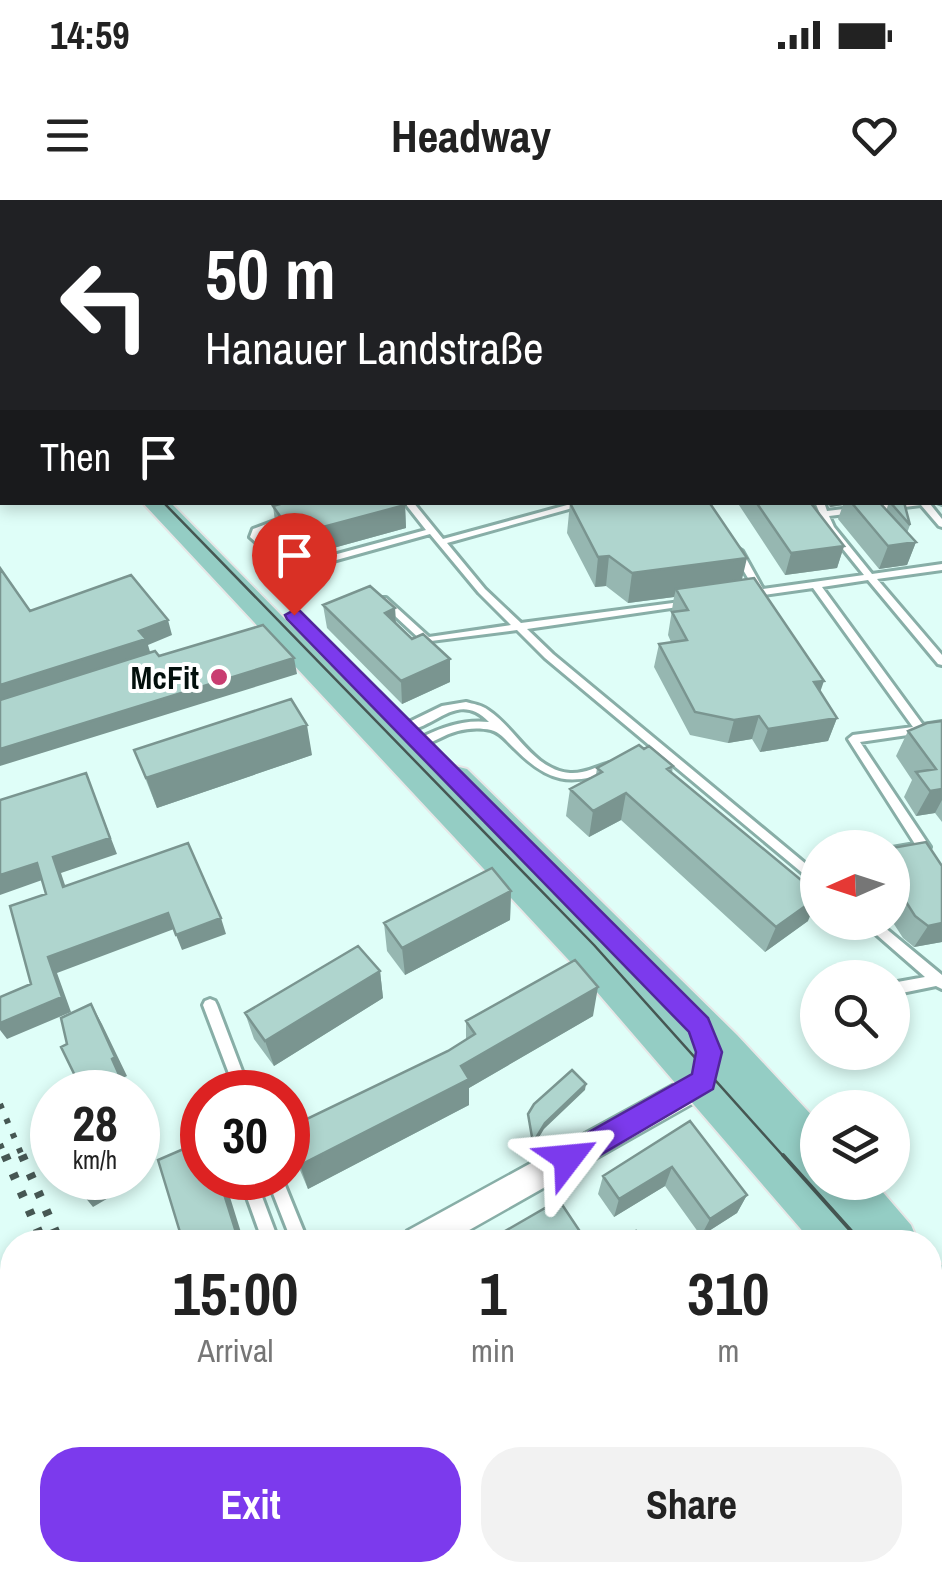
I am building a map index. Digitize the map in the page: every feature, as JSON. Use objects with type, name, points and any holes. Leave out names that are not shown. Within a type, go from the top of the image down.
[{"type":"main road","points":[[158,505],[563,928],[832,1230]]},
{"type":"main road","points":[[183,505],[699,1026],[800,1135]]},
{"type":"main road","points":[[858,1200],[884,1230]]},
{"type":"street","points":[[439,1230],[703,1081],[709,1052],[699,1026]]},
{"type":"lane","points":[[410,505],[482,591],[519,626],[800,866]]},
{"type":"lane","points":[[441,542],[579,505]]},
{"type":"lane","points":[[821,505],[830,528],[942,662]]},
{"type":"lane","points":[[826,514],[911,505]]},
{"type":"lane","points":[[868,511],[882,526]]},
{"type":"lane","points":[[308,514],[263,526],[256,531],[255,538],[283,561],[304,566],[432,531]]},
{"type":"lane","points":[[726,534],[761,593]]},
{"type":"lane","points":[[908,556],[921,570]]},
{"type":"lane","points":[[741,596],[942,567]]},
{"type":"lane","points":[[816,585],[920,730]]},
{"type":"lane","points":[[365,602],[379,597],[426,640],[702,601]]},
{"type":"lane","points":[[413,736],[456,705],[479,708],[549,772],[562,778],[590,776],[620,761]]},
{"type":"lane","points":[[413,736],[470,724],[506,732]]},
{"type":"lane","points":[[910,849],[924,847],[853,740],[942,726]]},
{"type":"lane","points":[[634,754],[653,744]]},
{"type":"lane","points":[[890,940],[940,981]]},
{"type":"lane","points":[[910,986],[940,981]]},
{"type":"lane","points":[[210,1005],[235,1070]]},
{"type":"lane","points":[[256,1200],[267,1230]]},
{"type":"lane","points":[[284,1200],[295,1230]]},
{"type":"building","points":[[276,505],[405,505],[293,535],[273,506]]},
{"type":"building","points":[[571,505],[711,505],[747,558],[632,573],[609,556],[598,557]]},
{"type":"building","points":[[758,505],[812,505],[844,546],[791,553]]},
{"type":"building","points":[[854,505],[882,505],[916,542],[888,546]]},
{"type":"building","points":[[893,505],[905,505],[910,525]]},
{"type":"building","points":[[0,568],[30,611],[131,575],[168,620],[139,631],[146,639],[0,685]]},
{"type":"building","points":[[754,578],[824,681],[814,682],[837,718],[768,729],[759,716],[734,720],[695,712],[659,644],[687,640],[672,612],[688,610],[676,589]]},
{"type":"building","points":[[370,586],[395,608],[385,613],[412,639],[423,634],[450,659],[401,681],[323,605]]},
{"type":"building","points":[[263,625],[294,658],[0,749],[0,700],[155,651],[159,656]]},
{"type":"building","points":[[291,699],[307,725],[146,778],[134,750]]},
{"type":"building","points":[[942,721],[942,789],[930,791],[916,772],[936,769],[908,731]]},
{"type":"building","points":[[639,745],[644,749],[649,746],[673,766],[667,769],[800,879],[800,910],[776,927],[626,793],[593,811],[570,789],[602,772],[597,768]]},
{"type":"building","points":[[86,773],[110,838],[53,857],[63,887],[188,843],[221,918],[176,935],[168,913],[48,957],[62,997],[0,1023],[0,997],[31,984],[10,906],[46,894],[37,863],[0,875],[0,800]]},
{"type":"building","points":[[926,842],[942,866],[942,923],[928,926],[910,908],[910,845]]},
{"type":"building","points":[[492,868],[511,891],[402,948],[384,923]]},
{"type":"building","points":[[358,946],[380,971],[265,1041],[245,1013]]},
{"type":"building","points":[[575,960],[598,987],[461,1066],[469,1079],[310,1160],[310,1117],[448,1051],[475,1034],[466,1021]]},
{"type":"building","points":[[91,1004],[117,1070],[72,1070],[61,1047],[67,1044],[61,1018]]},
{"type":"building","points":[[572,1070],[586,1084],[545,1123],[533,1143],[528,1114]]},
{"type":"building","points":[[690,1121],[747,1195],[710,1219],[672,1167],[619,1199],[603,1176]]},
{"type":"building","points":[[180,1150],[180,1200],[226,1200],[235,1230],[179,1230],[160,1159]]},
{"type":"building","points":[[559,1200],[579,1230],[507,1230]]},
{"type":"tram line","points":[[166,505],[594,945],[785,1158]]},
{"type":"tram line","points":[[783,1155],[850,1230]]},
{"type":"railway","points":[[0,1104],[23,1158]]},
{"type":"railway","points":[[0,1144],[6,1158]]},
{"type":"railway","points":[[5,1155],[38,1230]]},
{"type":"railway","points":[[22,1155],[55,1230]]},
{"type":"place","name":"McFit","points":[[219,677]]},
{"type":"route","points":[[294,615],[699,1026],[710,1064],[703,1081],[568,1158]]}]
